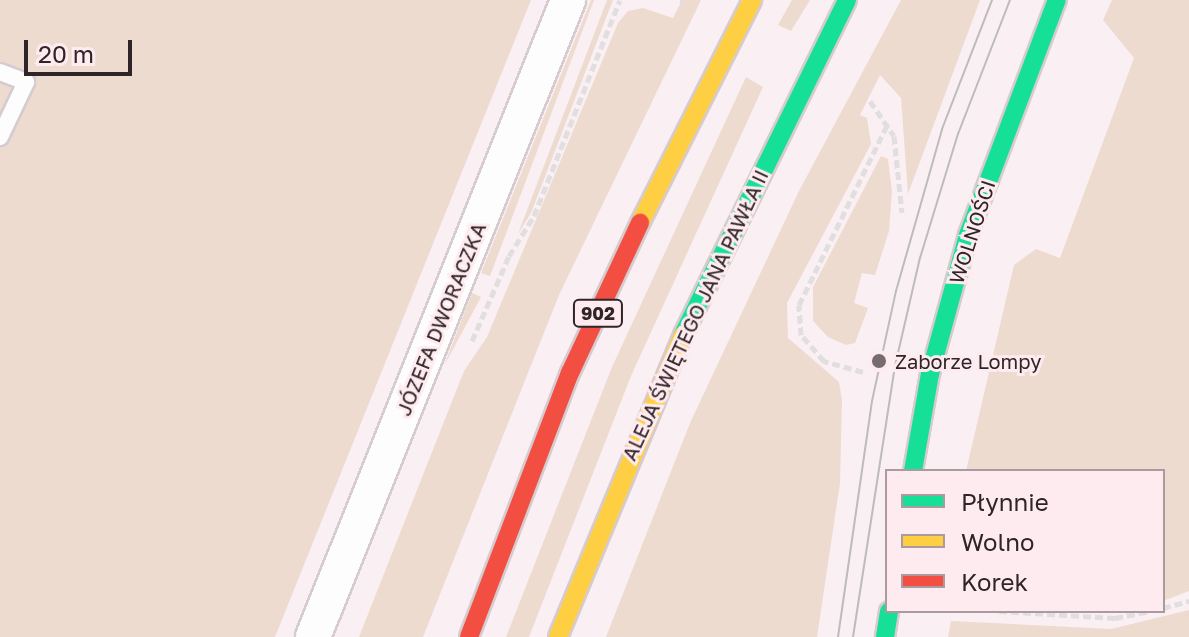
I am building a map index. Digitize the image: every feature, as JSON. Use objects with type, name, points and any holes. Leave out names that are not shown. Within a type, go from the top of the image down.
[{"type":"main road","name":"902","points":[[469,637],[570,373],[650,201],[752,0]]},
{"type":"main road","name":"ALEJA ŚWIĘTEGO JANA PAWŁA II","points":[[558,637],[669,363],[847,0]]},
{"type":"main road","name":"WOLNOŚCI","points":[[913,469],[930,374],[968,235],[1057,0]]},
{"type":"main road","points":[[885,637],[889,613]]},
{"type":"street","name":"JÓZEFA DWORACZKA","points":[[313,637],[568,0]]},
{"type":"lane","points":[[0,72],[26,82],[0,137]]},
{"type":"path","points":[[509,256],[534,216],[620,0]]},
{"type":"path","points":[[870,101],[888,123],[902,213]]},
{"type":"path","points":[[863,372],[824,361],[801,335],[799,305],[888,123]]},
{"type":"path","points":[[1165,607],[1189,601]]},
{"type":"path","points":[[1032,613],[1115,618],[1140,613]]},
{"type":"shaded area","points":[[0,0],[531,0],[275,637],[0,637]]},
{"type":"shaded area","points":[[591,0],[594,0],[490,276],[481,273]]},
{"type":"shaded area","points":[[607,0],[613,0],[531,213],[518,234]]},
{"type":"shaded area","points":[[682,0],[701,0],[559,295],[423,637],[359,637],[464,371],[487,337],[618,23],[628,11],[643,8],[673,18]]},
{"type":"shaded area","points":[[792,0],[810,0],[791,31],[778,25]]},
{"type":"shaded area","points":[[901,0],[980,0],[908,194],[901,98],[880,75],[860,115],[867,118],[871,144],[787,303],[788,338],[839,382],[842,400],[840,483],[817,637],[606,637],[690,423],[799,191]]},
{"type":"shaded area","points":[[1112,0],[1189,0],[1189,591],[1165,600],[1165,469],[966,469],[1014,265],[1036,249],[1060,258],[1134,58],[1103,20]]},
{"type":"shaded area","points":[[746,77],[763,87],[631,376],[529,637],[506,637],[612,367]]},
{"type":"shaded area","points":[[881,156],[888,159],[892,191],[889,231],[875,275],[862,273],[854,303],[868,308],[855,343],[846,345],[828,337],[813,321],[813,287]]},
{"type":"shaded area","points":[[472,293],[481,297],[444,366]]},
{"type":"shaded area","points":[[1189,610],[1189,637],[948,637],[951,621],[1111,629]]},
{"type":"tram line","points":[[838,637],[872,401],[896,291],[942,129],[992,0]]},
{"type":"tram line","points":[[853,637],[895,366],[920,258],[958,134],[1010,0]]},
{"type":"traffic: fast","points":[[683,335],[847,0]]},
{"type":"traffic: fast","points":[[913,469],[930,374],[968,235],[1057,0]]},
{"type":"traffic: fast","points":[[885,637],[889,613]]},
{"type":"traffic: slow","points":[[640,223],[752,0]]},
{"type":"traffic: slow","points":[[558,637],[683,335]]},
{"type":"traffic: jam","points":[[469,637],[570,373],[640,223]]},
{"type":"place","name":"Zaborze Lompy","points":[[879,361]]}]
